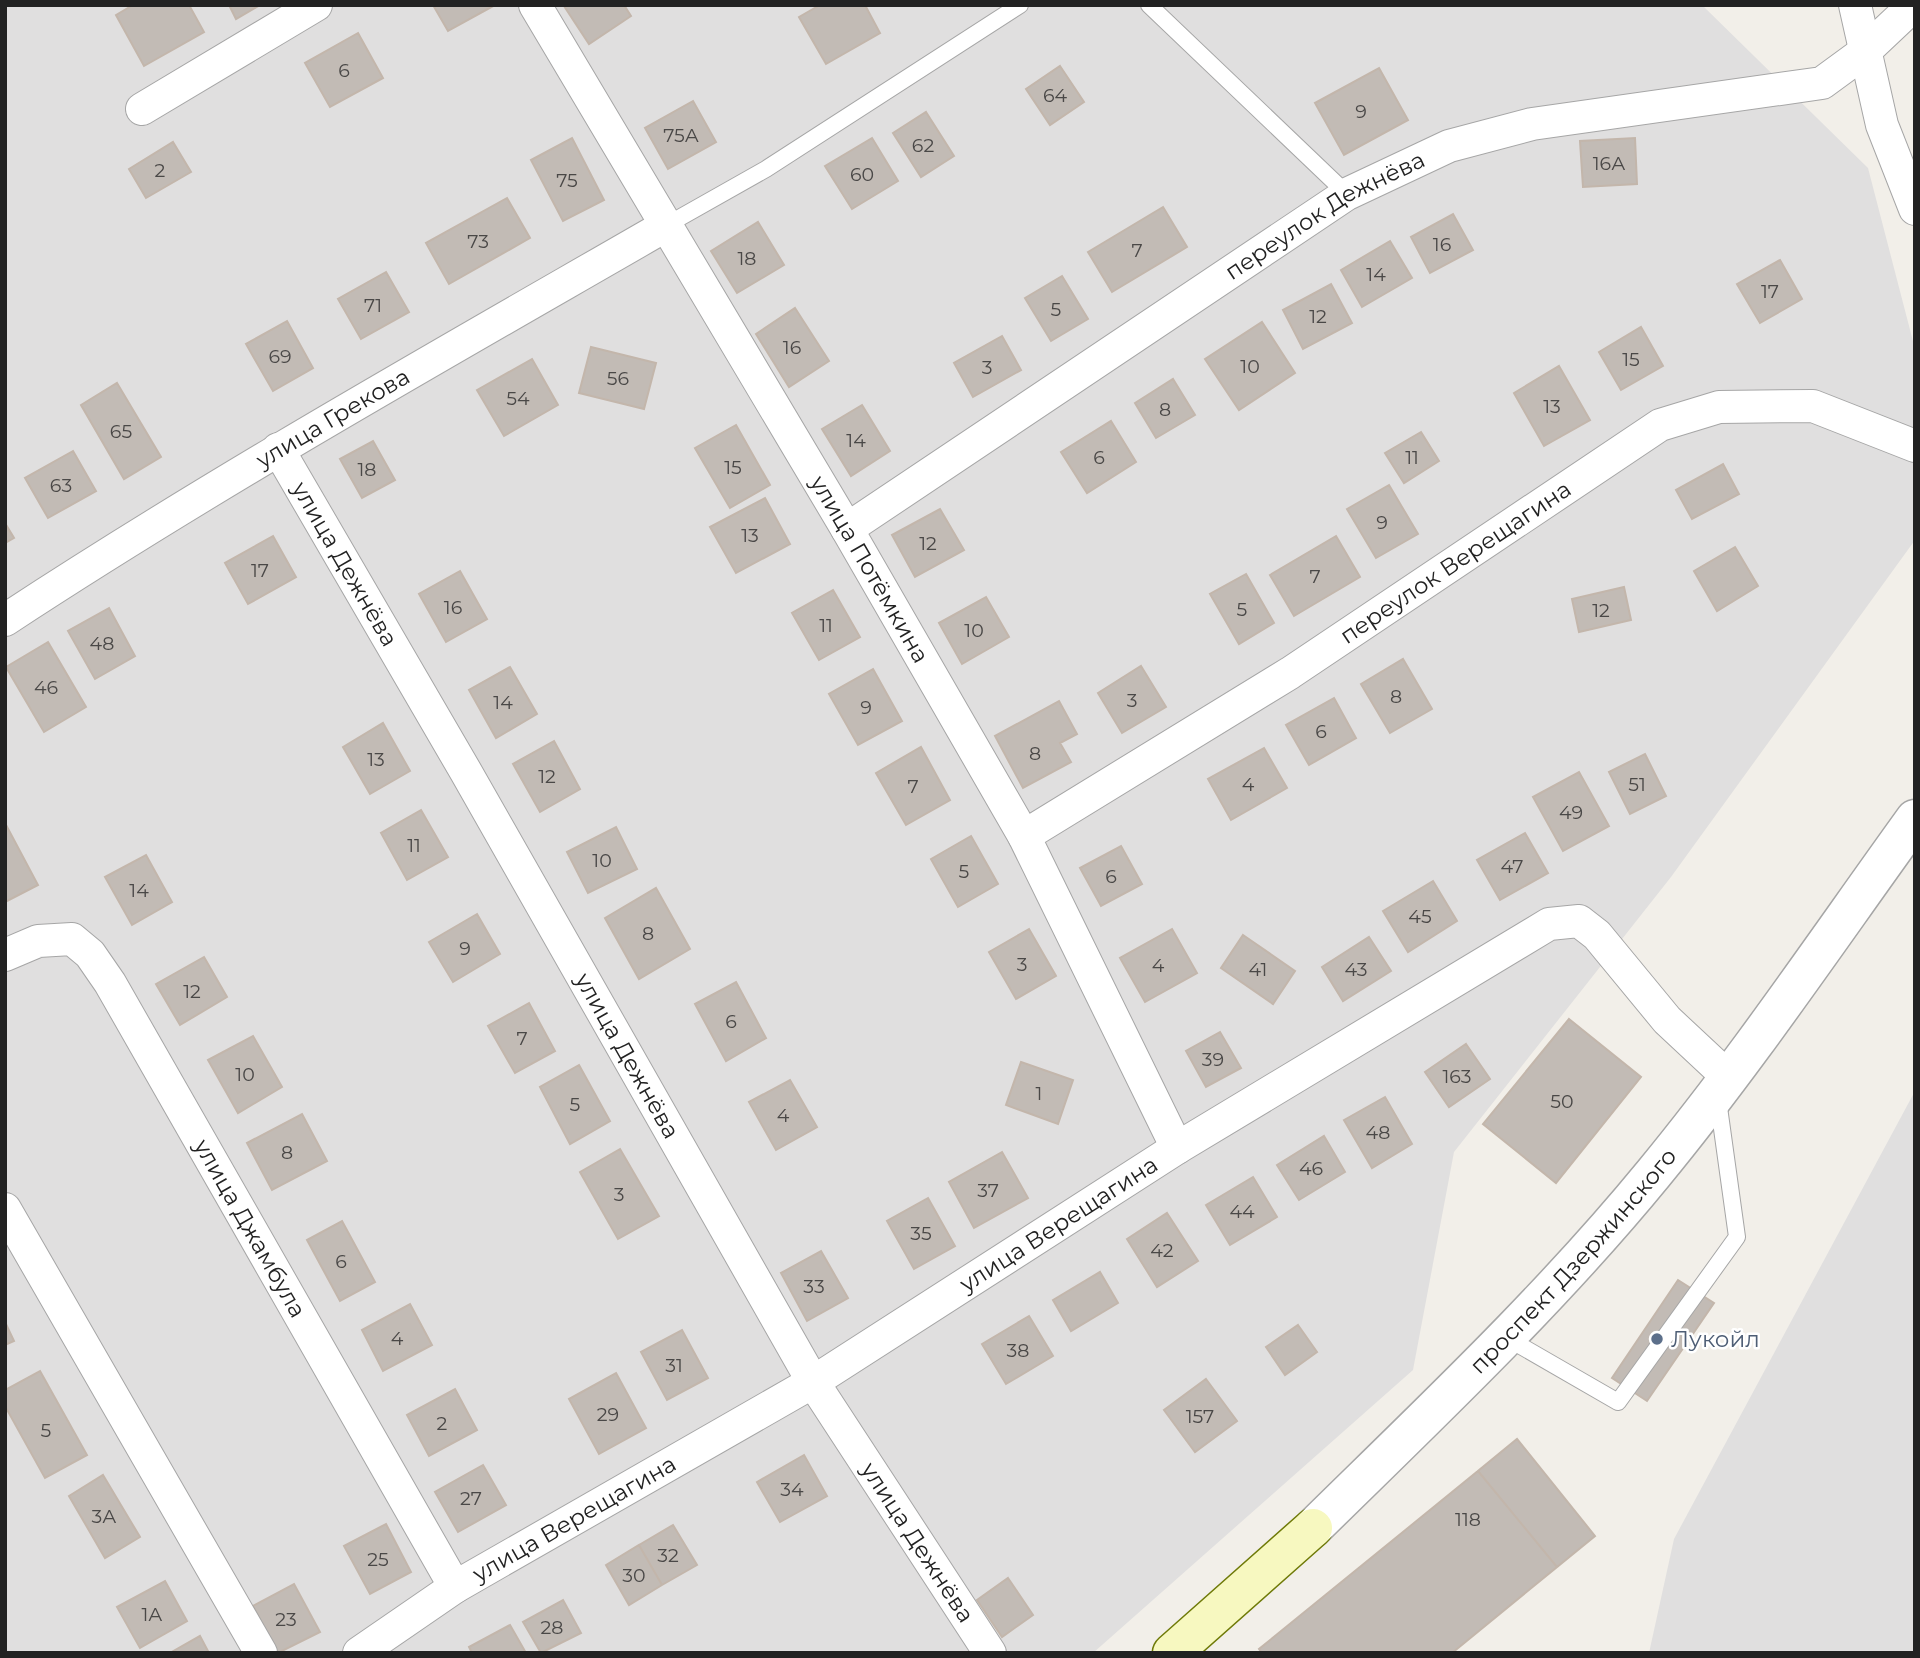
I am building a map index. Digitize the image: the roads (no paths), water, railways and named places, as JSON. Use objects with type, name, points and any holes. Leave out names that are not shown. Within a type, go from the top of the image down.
[{"type":"main road","name":"проспект Дзержинского","points":[[1172,1653],[1313,1528]]},
{"type":"street","points":[[142,109],[316,5]]},
{"type":"street","name":"улица Потёмкина","points":[[535,5],[847,528],[1024,836],[1177,1148]]},
{"type":"street","points":[[1855,5],[1863,53],[1882,125],[1915,209]]},
{"type":"street","name":"переулок Дежнёва","points":[[847,528],[1347,194],[1449,146],[1532,124],[1822,83],[1863,53],[1914,5]]},
{"type":"street","name":"улица Грекова","points":[[5,620],[138,533],[278,449],[665,226]]},
{"type":"street","name":"переулок Верещагина","points":[[1024,836],[1290,673],[1660,425],[1719,407],[1813,406],[1915,446]]},
{"type":"street","name":"улица Дежнёва","points":[[278,449],[473,784],[813,1382],[990,1653]]},
{"type":"street","name":"проспект Дзержинского","points":[[1313,1528],[1507,1338],[1653,1175],[1722,1085],[1915,819]]},
{"type":"street","name":"улица Верещагина","points":[[359,1653],[455,1587],[813,1382],[1177,1148],[1549,924],[1579,921],[1597,935],[1722,1085]]},
{"type":"street","name":"улица Джамбула","points":[[5,955],[38,941],[72,939],[90,954],[110,983],[455,1587]]},
{"type":"street","points":[[5,1209],[261,1653]]},
{"type":"lane","points":[[665,226],[766,169],[1020,5]]},
{"type":"lane","points":[[1149,5],[1347,194]]},
{"type":"lane","points":[[1507,1338],[1618,1402],[1737,1237],[1722,1085]]},
{"type":"place","name":"Лукойл","points":[[1657,1339]]}]
